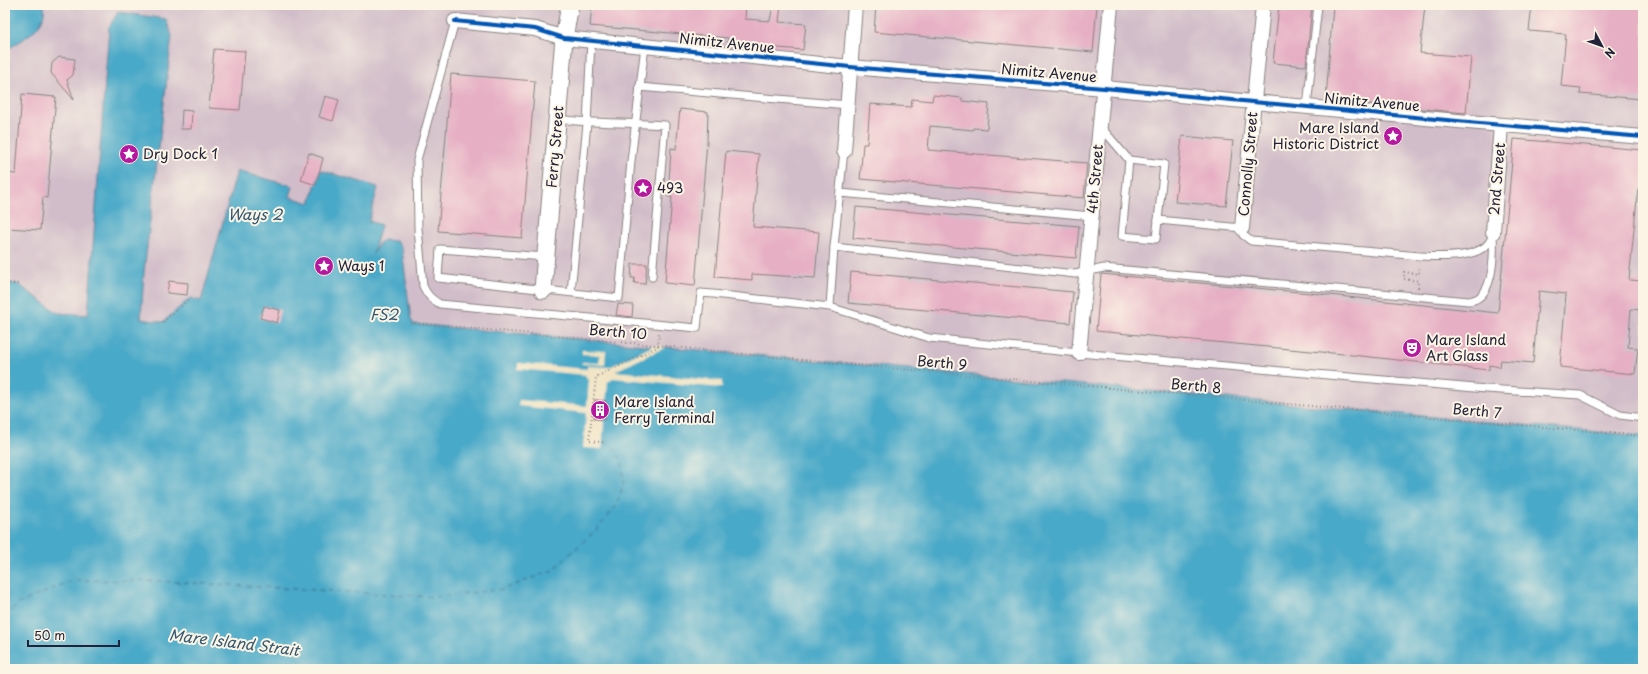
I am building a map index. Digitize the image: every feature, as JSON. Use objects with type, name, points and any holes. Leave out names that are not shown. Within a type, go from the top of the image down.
[{"type":"street","name":"Ferry Street","points":[[543,290],[564,38],[570,5]]},
{"type":"street","points":[[844,151],[855,5]]},
{"type":"street","name":"4th Street","points":[[1079,353],[1111,5]]},
{"type":"street","name":"Connolly Street","points":[[1242,228],[1264,5]]},
{"type":"street","name":"Nimitz Avenue","points":[[455,21],[535,30],[564,38],[850,67],[1104,88],[1254,103],[1643,137]]},
{"type":"street","name":"2nd Street","points":[[1492,232],[1502,125]]},
{"type":"lane","points":[[1307,107],[1318,5]]},
{"type":"lane","points":[[455,21],[417,160],[418,228],[421,276],[423,286],[427,294],[432,300],[440,304],[697,328],[701,293],[830,307],[930,338],[1079,353],[1486,389],[1580,395],[1620,415],[1643,418]]},
{"type":"lane","points":[[571,292],[586,123],[591,41]]},
{"type":"lane","points":[[546,257],[440,249],[438,278],[619,298],[639,87],[645,46]]},
{"type":"lane","points":[[639,87],[848,104]]},
{"type":"lane","points":[[557,119],[586,123],[636,123],[665,125],[652,277]]},
{"type":"lane","points":[[1100,126],[1129,160],[1164,164],[1156,239],[1122,236],[1129,160]]},
{"type":"lane","points":[[830,307],[834,247],[844,151]]},
{"type":"lane","points":[[840,194],[1092,216]]},
{"type":"lane","points":[[1158,220],[1242,228],[1244,235],[1251,241],[1420,256],[1447,257],[1478,251],[1491,240],[1492,232]]},
{"type":"lane","points":[[834,247],[1075,274],[1104,268],[1475,300],[1484,294],[1486,288],[1493,259],[1492,232]]},
{"type":"path","points":[[1417,296],[1420,256]]},
{"type":"path","points":[[1418,281],[1404,279],[1404,272],[1419,274]]},
{"type":"path","points":[[5,283],[18,284]]},
{"type":"path","points":[[162,322],[190,298]]},
{"type":"path","points":[[602,442],[589,441],[596,377],[652,350],[658,345],[658,341]]},
{"type":"shaded area","points":[[5,5],[1643,5],[1643,436],[414,324],[411,320],[402,249],[372,258],[235,180],[201,302],[190,299],[163,322],[140,319],[141,315],[89,310],[88,315],[58,313],[18,284],[5,283]]},
{"type":"water","points":[[5,5],[44,5],[44,13],[38,27],[25,38],[5,51]]},
{"type":"water","points":[[118,12],[166,19],[172,36],[144,272],[141,319],[163,322],[190,298],[201,301],[237,171],[293,186],[290,197],[310,203],[320,170],[378,187],[369,221],[381,225],[373,254],[379,243],[383,240],[396,241],[402,249],[411,320],[414,324],[1643,436],[1643,669],[5,669],[5,283],[18,284],[58,313],[88,315],[109,27]]},
{"type":"pier","name":"Mare Island Ferry Terminal","points":[[650,345],[664,346],[664,348],[615,371],[722,381],[722,388],[612,378],[611,381],[608,381],[602,449],[583,448],[586,413],[518,406],[519,400],[587,406],[589,379],[586,379],[586,375],[518,369],[518,363],[587,369],[587,366],[609,367],[651,347]]},
{"type":"pier","points":[[582,350],[606,351],[605,365],[582,364],[582,362],[599,363],[600,355],[582,354]]},
{"type":"building","points":[[592,5],[746,5],[745,19],[770,21],[773,5],[781,5],[779,22],[806,24],[803,50],[728,44],[728,38],[590,26]]},
{"type":"building","points":[[876,5],[1097,5],[1093,52],[874,32]]},
{"type":"building","points":[[1279,5],[1312,5],[1306,66],[1273,63]]},
{"type":"building","points":[[1333,5],[1425,5],[1420,53],[1471,57],[1466,113],[1326,100]]},
{"type":"building","points":[[1532,5],[1643,5],[1643,99],[1580,94],[1581,88],[1561,86],[1566,34],[1529,31]]},
{"type":"building","points":[[214,49],[245,51],[240,110],[209,108]]},
{"type":"building","points":[[59,57],[75,59],[73,75],[67,80],[74,100],[51,73],[52,63]]},
{"type":"building","points":[[451,74],[535,81],[522,238],[438,231]]},
{"type":"building","points":[[22,94],[56,97],[47,198],[43,197],[40,230],[5,228],[5,173],[16,174]]},
{"type":"building","points":[[933,95],[962,98],[962,101],[989,104],[987,129],[973,128],[973,130],[930,126],[928,150],[1087,163],[1084,198],[860,179],[863,144],[867,144],[870,104],[911,107],[912,99],[932,101]]},
{"type":"building","points":[[325,96],[339,100],[333,121],[319,117]]},
{"type":"building","points":[[680,109],[708,112],[707,142],[695,286],[665,283],[672,197],[668,197],[671,148],[676,149]]},
{"type":"building","points":[[182,110],[192,111],[191,129],[181,129]]},
{"type":"building","points":[[1182,136],[1233,141],[1226,206],[1175,202]]},
{"type":"building","points":[[1514,139],[1643,150],[1643,189],[1638,189],[1629,280],[1643,281],[1641,310],[1631,309],[1628,347],[1638,348],[1635,374],[1560,367],[1566,294],[1539,291],[1533,363],[1501,360],[1500,367],[1489,365],[1489,370],[1343,354],[1096,331],[1101,274],[1310,293],[1498,313]]},
{"type":"building","points":[[726,151],[759,154],[753,227],[819,232],[815,278],[752,274],[752,280],[715,277]]},
{"type":"building","points":[[309,153],[323,158],[316,185],[301,180]]},
{"type":"building","points":[[856,207],[1079,226],[1076,258],[853,238]]},
{"type":"building","points":[[632,264],[647,264],[645,284],[634,283],[635,278],[631,278]]},
{"type":"building","points":[[851,272],[1073,292],[1070,323],[848,303]]},
{"type":"building","points":[[169,281],[188,283],[187,295],[167,293]]},
{"type":"building","points":[[618,304],[633,305],[632,317],[616,315]]},
{"type":"building","points":[[264,306],[280,310],[277,323],[260,318]]},
{"type":"building","name":"Mare Island Ferry Terminal","points":[[595,400],[606,401],[605,420],[594,419]]},
{"type":"ferry route","points":[[5,617],[18,604],[73,580],[158,581],[435,597],[504,589],[553,570],[600,526],[616,506],[624,483],[622,461],[614,448],[603,442]]},
{"type":"cycle path","points":[[455,21],[535,29],[564,38],[850,67],[1104,88],[1643,137]]},
{"type":"place","name":"Mare Island Historic District","points":[[1393,136]]},
{"type":"place","name":"Dry Dock 1","points":[[129,154]]},
{"type":"place","name":"493","points":[[643,188]]},
{"type":"place","name":"Ways 1","points":[[324,266]]},
{"type":"place","name":"Mare Island Art Glass","points":[[1412,348]]},
{"type":"place","name":"Mare Island Ferry Terminal","points":[[600,410]]},
{"type":"water label","name":"Ways 2","points":[[255,215]]},
{"type":"water label","name":"FS2","points":[[384,315]]},
{"type":"water label","name":"Mare Island Strait","points":[[234,643]]}]
